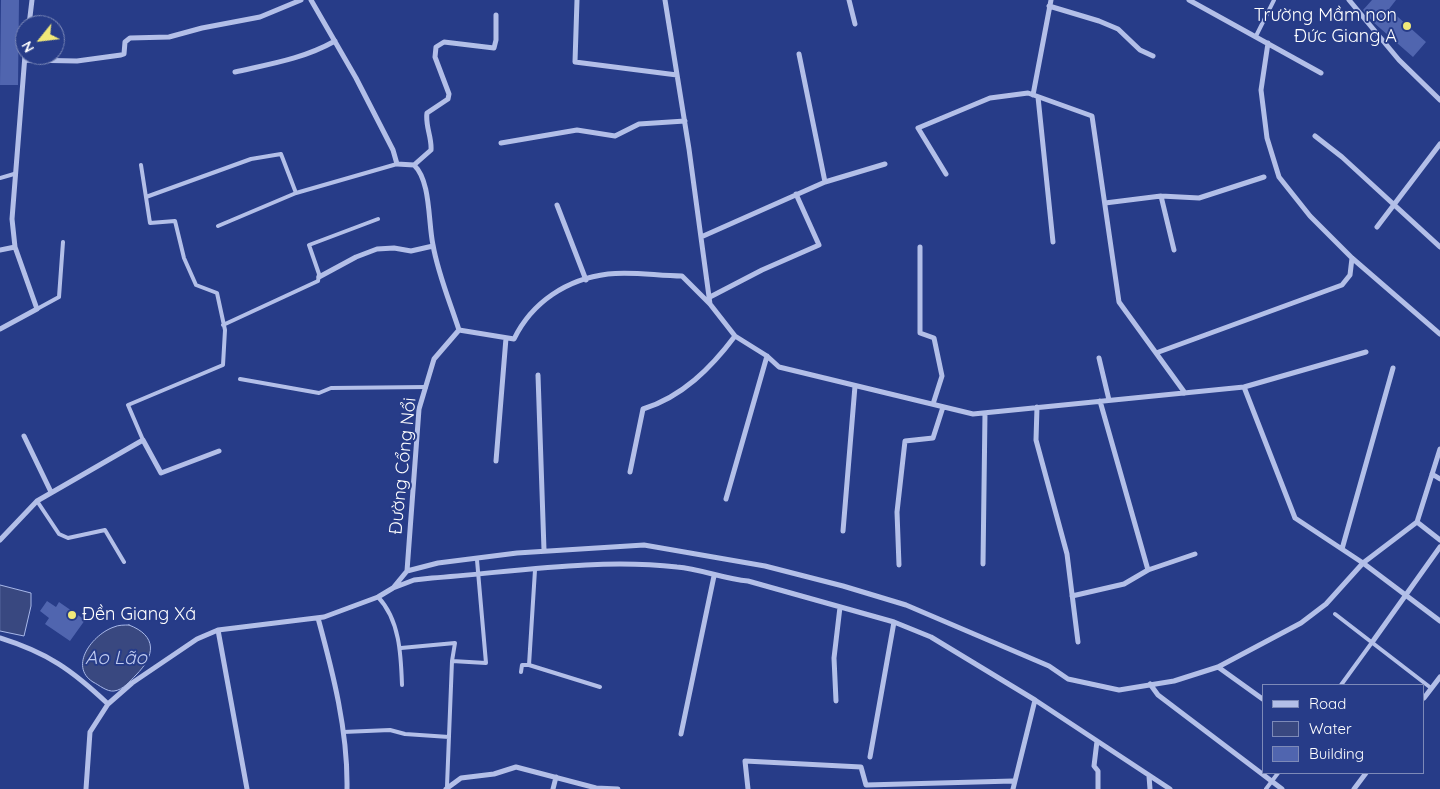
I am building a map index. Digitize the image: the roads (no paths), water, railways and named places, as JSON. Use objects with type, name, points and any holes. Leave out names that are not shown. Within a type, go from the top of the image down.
[{"type":"street","points":[[30,15],[32,0]]},
{"type":"street","points":[[65,60],[77,61],[121,55],[124,54],[125,42],[130,38],[169,37],[224,23],[260,17],[302,0]]},
{"type":"street","points":[[311,0],[393,150],[397,164],[414,164],[432,150],[432,141],[425,123],[426,113],[448,99],[449,94],[435,57],[436,47],[444,42],[494,48],[496,40],[496,15]]},
{"type":"street","points":[[577,0],[575,62],[677,74]]},
{"type":"street","points":[[665,0],[685,121],[710,304]]},
{"type":"street","points":[[849,0],[855,24]]},
{"type":"street","points":[[1051,0],[1048,6],[1035,96],[1053,242]]},
{"type":"street","points":[[1188,0],[1321,73]]},
{"type":"street","points":[[1349,0],[1399,60],[1440,100]]},
{"type":"street","points":[[1048,6],[1099,21],[1118,29],[1140,50],[1153,56]]},
{"type":"street","points":[[235,72],[294,60],[314,53],[335,41]]},
{"type":"street","points":[[1268,43],[1261,90],[1267,138],[1279,176],[1310,216],[1352,258],[1440,334]]},
{"type":"street","points":[[799,54],[825,182]]},
{"type":"street","points":[[0,329],[37,309],[15,247],[12,219],[14,174],[24,65]]},
{"type":"street","points":[[946,174],[918,128],[990,98],[1028,93],[1092,116],[1119,302],[1185,393]]},
{"type":"street","points":[[500,143],[577,130],[615,136],[639,124],[685,121]]},
{"type":"street","points":[[1314,136],[1342,157],[1440,247]]},
{"type":"street","points":[[1377,227],[1440,144]]},
{"type":"street","points":[[414,164],[422,177],[433,246],[459,330],[514,339],[523,319],[560,288],[608,274],[682,276],[710,304],[734,336],[767,356],[780,368],[973,414],[1244,386],[1366,352]]},
{"type":"street","points":[[701,237],[825,182],[885,164]]},
{"type":"street","points":[[1105,204],[1161,196],[1199,198],[1264,177]]},
{"type":"street","points":[[710,297],[762,270],[819,245],[796,194]]},
{"type":"street","points":[[1161,196],[1174,250]]},
{"type":"street","points":[[557,205],[586,280]]},
{"type":"street","points":[[319,277],[356,257],[376,249],[394,248],[411,251],[433,246]]},
{"type":"street","points":[[0,250],[15,247]]},
{"type":"street","points":[[920,247],[920,333],[934,338],[942,376],[933,404]]},
{"type":"street","points":[[1156,353],[1342,285],[1348,281],[1352,258]]},
{"type":"street","name":"Đường Cổng Nổi","points":[[407,571],[419,409],[434,360],[459,330]]},
{"type":"street","points":[[630,472],[643,409],[661,403],[684,389],[718,359],[734,336]]},
{"type":"street","points":[[496,461],[506,338]]},
{"type":"street","points":[[726,499],[767,356]]},
{"type":"street","points":[[1099,358],[1109,400]]},
{"type":"street","points":[[1342,549],[1392,368]]},
{"type":"street","points":[[538,375],[544,550]]},
{"type":"street","points":[[843,531],[855,386]]},
{"type":"street","points":[[1244,386],[1295,518],[1363,563],[1440,621]]},
{"type":"street","points":[[1100,401],[1148,570]]},
{"type":"street","points":[[899,565],[897,512],[904,441],[933,438],[943,406]]},
{"type":"street","points":[[1037,407],[1036,440],[1067,554],[1078,642]]},
{"type":"street","points":[[983,564],[985,413]]},
{"type":"street","points":[[24,436],[51,492]]},
{"type":"street","points":[[0,540],[37,501],[143,440],[160,473],[219,451]]},
{"type":"street","points":[[393,588],[407,571],[438,564],[544,550],[644,545],[765,566],[843,586],[906,605],[1049,666],[1068,679],[1118,690],[1174,681],[1218,667],[1301,623],[1326,604],[1363,563],[1417,522],[1440,449]]},
{"type":"street","points":[[1432,474],[1440,479]]},
{"type":"street","points":[[1417,522],[1440,540]]},
{"type":"street","points":[[1373,641],[1405,593],[1440,547]]},
{"type":"street","points":[[1072,596],[1124,584],[1148,570],[1195,554]]},
{"type":"street","points":[[86,789],[90,732],[108,704],[132,683],[197,639],[218,630],[318,618],[378,597],[393,588],[414,580],[606,564],[678,567],[714,576],[748,581],[894,622],[931,637],[1036,700],[1170,789]]},
{"type":"street","points":[[681,734],[714,576]]},
{"type":"street","points":[[836,701],[834,658],[840,607]]},
{"type":"street","points":[[318,618],[330,662],[343,732],[347,789]]},
{"type":"street","points":[[870,757],[894,622]]},
{"type":"street","points":[[218,630],[247,789]]},
{"type":"street","points":[[0,638],[33,649],[71,671],[108,704]]},
{"type":"street","points":[[1218,667],[1262,699]]},
{"type":"street","points":[[1425,697],[1440,677]]},
{"type":"street","points":[[1150,684],[1158,694],[1282,789]]},
{"type":"street","points":[[1013,789],[1013,781],[1036,700]]},
{"type":"street","points":[[1097,741],[1094,766],[1098,771],[1098,789]]},
{"type":"street","points":[[748,789],[745,761],[861,767],[866,785],[1013,781]]},
{"type":"street","points":[[446,788],[461,778],[494,774],[516,767],[596,788],[618,789]]},
{"type":"street","points":[[1354,789],[1363,774]]},
{"type":"street","points":[[1149,776],[1150,789]]},
{"type":"street","points":[[552,789],[556,777]]},
{"type":"lane","points":[[1256,36],[1274,0]]},
{"type":"lane","points":[[146,197],[251,159],[281,154],[296,193]]},
{"type":"lane","points":[[218,226],[296,193],[397,164]]},
{"type":"lane","points":[[141,165],[150,223],[174,221],[184,258],[196,285],[217,293],[223,325],[223,365],[128,405],[143,440]]},
{"type":"lane","points":[[0,178],[14,174]]},
{"type":"lane","points":[[223,325],[318,281],[319,277],[309,245],[378,220]]},
{"type":"lane","points":[[37,309],[59,297],[63,242]]},
{"type":"lane","points":[[240,379],[319,393],[331,388],[426,386]]},
{"type":"lane","points":[[37,501],[60,534],[68,538],[105,530],[124,562]]},
{"type":"lane","points":[[452,661],[486,663],[477,560]]},
{"type":"lane","points":[[529,665],[535,570]]},
{"type":"lane","points":[[378,597],[387,606],[401,648],[402,686]]},
{"type":"lane","points":[[1335,614],[1373,641],[1431,688]]},
{"type":"lane","points":[[1341,684],[1373,641]]},
{"type":"lane","points":[[401,648],[455,643],[452,661],[446,788]]},
{"type":"lane","points":[[521,672],[522,665],[529,665],[600,687]]},
{"type":"lane","points":[[343,732],[390,730],[405,734],[449,737]]},
{"type":"lane","points":[[1266,789],[1277,774]]},
{"type":"water","points":[[0,585],[31,593],[31,606],[24,636],[0,631]]},
{"type":"water","name":"Ao Lão","points":[[129,625],[145,635],[149,641],[150,654],[142,668],[126,685],[114,691],[103,688],[86,675],[83,668],[83,659],[86,651],[98,636],[106,631],[116,626]]},
{"type":"place","name":"Trường Mầm non Đức Giang A","points":[[1407,26]]},
{"type":"place","name":"Đền Giang Xá","points":[[72,615]]}]
